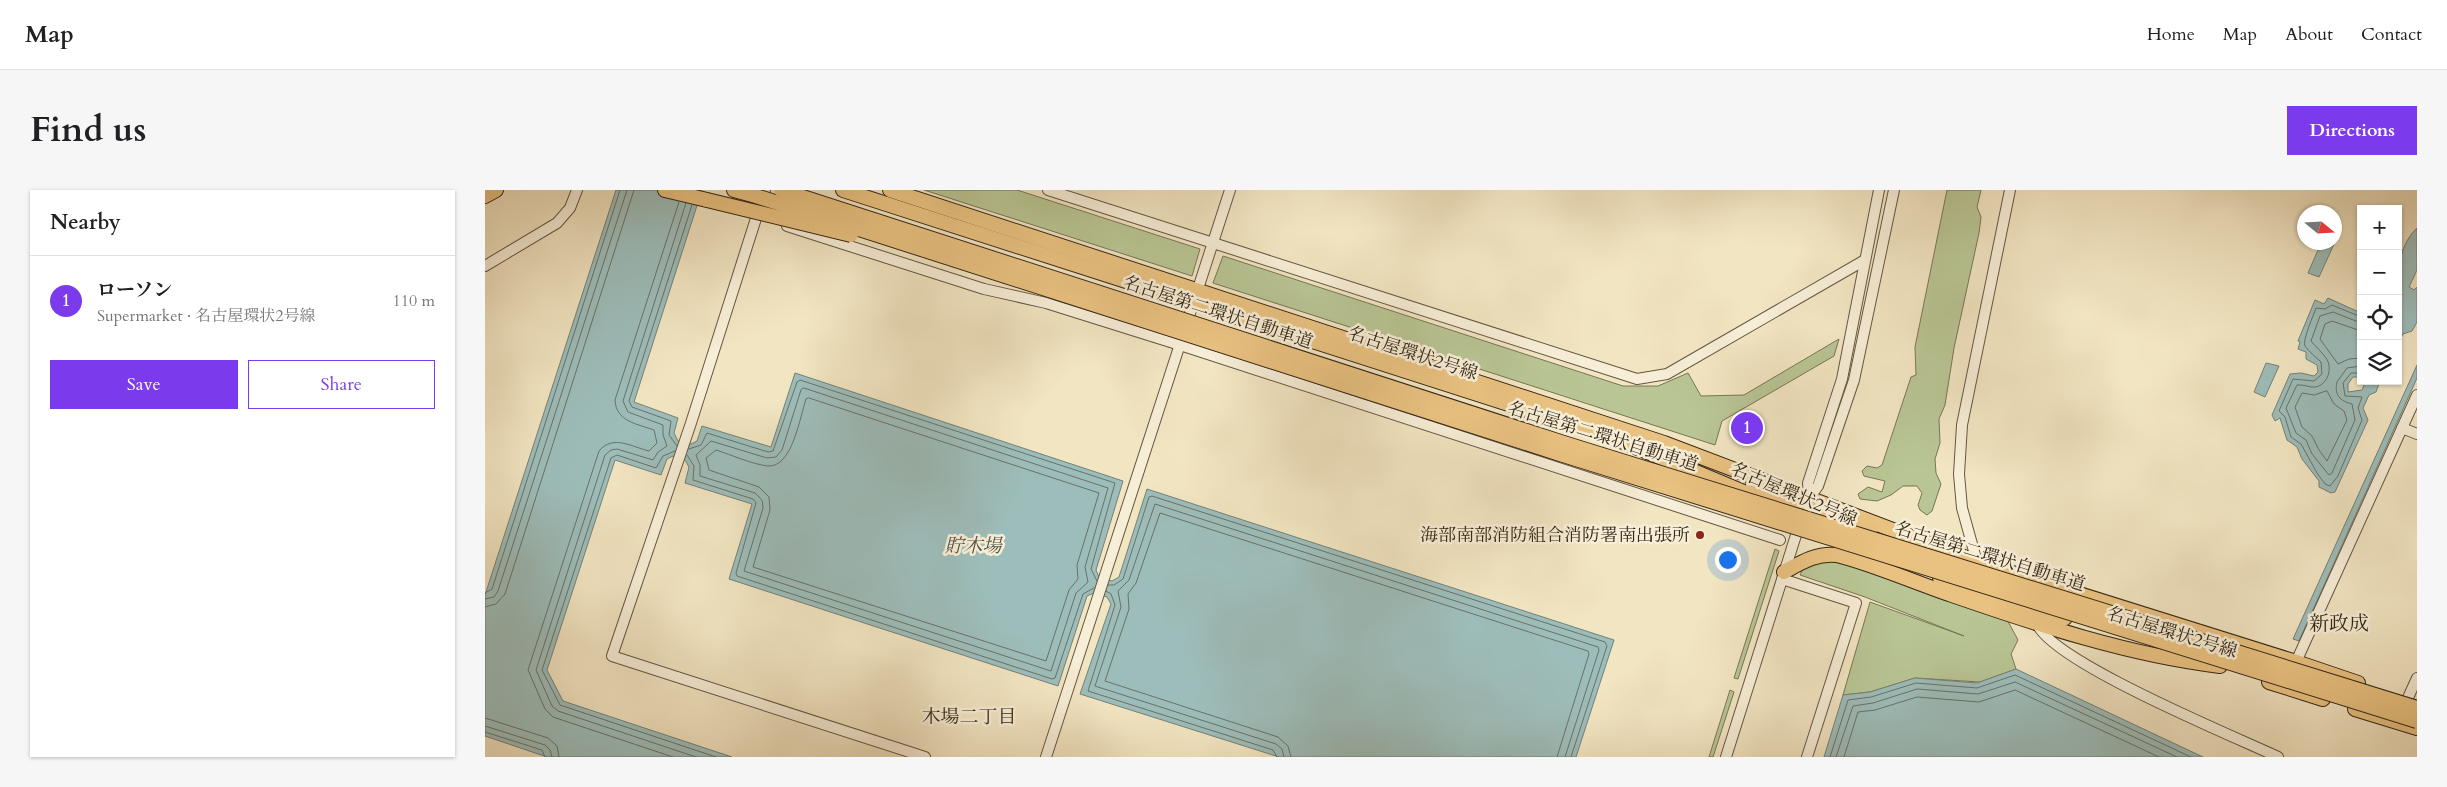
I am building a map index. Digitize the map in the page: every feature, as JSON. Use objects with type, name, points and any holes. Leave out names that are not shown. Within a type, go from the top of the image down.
[{"type":"highway","points":[[485,196],[496,190]]},
{"type":"highway","points":[[665,190],[933,252]]},
{"type":"highway","points":[[734,190],[933,252]]},
{"type":"highway","name":"名古屋第二環状自動車道","points":[[781,190],[2354,695],[2417,721]]},
{"type":"highway","name":"名古屋環状2号線","points":[[843,190],[1196,296],[1695,455],[1977,562],[2296,662],[2415,704]]},
{"type":"highway","name":"名古屋環状2号線","points":[[890,190],[1614,438],[1802,516],[1965,588],[2417,727]]},
{"type":"highway","name":"名古屋第二環状自動車道","points":[[933,252],[1563,455],[2354,695],[2415,704]]},
{"type":"highway","points":[[1695,455],[1721,472],[1781,499],[1794,507],[1802,516]]},
{"type":"highway","points":[[1809,498],[1818,509],[1845,522],[1947,564],[2083,610],[2141,641]]},
{"type":"highway","points":[[1783,576],[1812,558],[1824,554],[1837,555],[2036,622],[2144,654],[2220,666]]},
{"type":"highway","points":[[2354,695],[2417,727]]},
{"type":"street","points":[[485,266],[557,223],[570,208],[577,190]]},
{"type":"street","points":[[765,190],[672,481],[611,656],[925,757]]},
{"type":"street","points":[[1048,190],[1637,379],[1667,374],[1865,260]]},
{"type":"street","points":[[1046,757],[1230,190]]},
{"type":"street","points":[[1809,498],[1808,483],[1842,379],[1879,190]]},
{"type":"street","points":[[1725,757],[1802,516],[1809,498],[1818,486],[1854,380],[1895,190]]},
{"type":"street","points":[[1977,562],[1962,508],[1959,483],[1962,425],[2010,190]]},
{"type":"street","points":[[757,216],[984,289],[1046,303],[1180,345],[1780,540]]},
{"type":"street","points":[[2296,662],[2417,395]]},
{"type":"street","points":[[2402,428],[2417,434]]},
{"type":"street","points":[[1783,576],[1856,603],[1807,757]]},
{"type":"street","points":[[2036,622],[2039,630],[2049,640],[2101,674],[2279,757]]},
{"type":"street","points":[[2415,704],[2417,678]]},
{"type":"green space","points":[[924,190],[1017,190],[1200,249],[1192,276]]},
{"type":"green space","points":[[1947,190],[1981,190],[1977,207],[1981,217],[1954,348],[1945,405],[1939,419],[1940,443],[1935,459],[1936,473],[1941,484],[1932,511],[1927,515],[1920,510],[1918,505],[1922,493],[1917,486],[1903,486],[1891,495],[1877,501],[1860,499],[1858,494],[1868,487],[1882,492],[1885,481],[1864,476],[1862,471],[1867,466],[1877,468],[1882,465],[1911,377],[1916,375],[1915,347]]},
{"type":"green space","points":[[1223,256],[1623,386],[1658,386],[1688,373],[1701,396],[1744,395],[1839,339],[1834,356],[1722,421],[1715,445],[1213,283]]},
{"type":"green space","points":[[1775,549],[1779,551],[1738,679],[1734,678]]},
{"type":"green space","points":[[1829,554],[2003,612],[2018,640],[2011,654],[2016,669],[1980,682],[1915,678],[1870,692],[1843,695],[1870,602],[1964,636],[1865,597],[1800,575],[1803,568]]},
{"type":"green space","points":[[1730,690],[1734,692],[1713,757],[1709,757]]},
{"type":"water","name":"貯木場","points":[[616,190],[702,190],[634,402],[678,418],[674,433],[678,441],[691,444],[697,441],[702,426],[771,447],[795,373],[1123,481],[1096,570],[1099,577],[1112,581],[1119,577],[1147,489],[1614,640],[1576,757],[1279,757],[1080,694],[1111,604],[1107,597],[1094,593],[1087,596],[1058,686],[729,579],[752,504],[685,483],[689,467],[685,460],[673,456],[667,459],[661,475],[615,460],[547,670],[563,701],[732,757],[547,757],[485,736],[485,595]]},
{"type":"water","points":[[2417,228],[2417,270],[2409,287],[2414,290],[2417,287],[2417,322],[2412,331],[2402,336],[2402,252],[2408,239]]},
{"type":"water","points":[[2318,250],[2331,250],[2319,277],[2308,273]]},
{"type":"water","points":[[2328,298],[2357,311],[2357,377],[2353,377],[2348,384],[2348,392],[2362,390],[2364,385],[2379,385],[2376,392],[2369,395],[2363,408],[2368,420],[2335,492],[2331,493],[2319,487],[2319,481],[2302,459],[2297,447],[2287,440],[2280,418],[2275,421],[2272,415],[2290,374],[2301,373],[2314,376],[2318,372],[2317,365],[2306,359],[2306,352],[2298,349],[2300,342],[2298,341],[2315,300],[2324,304]]},
{"type":"water","points":[[2266,363],[2279,366],[2265,397],[2254,392]]},
{"type":"water","points":[[2417,365],[2417,378],[2299,641],[2293,639]]},
{"type":"water","points":[[2016,669],[2203,757],[1824,757],[1843,695],[1870,692],[1915,678],[1977,683]]},
{"type":"place","name":"ローソン","points":[[1747,428]]},
{"type":"place","name":"海部南部消防組合消防署南出張所","points":[[1700,535]]},
{"type":"district","name":"新政成","points":[[2339,623]]},
{"type":"district","name":"木場二丁目","points":[[969,716]]}]
